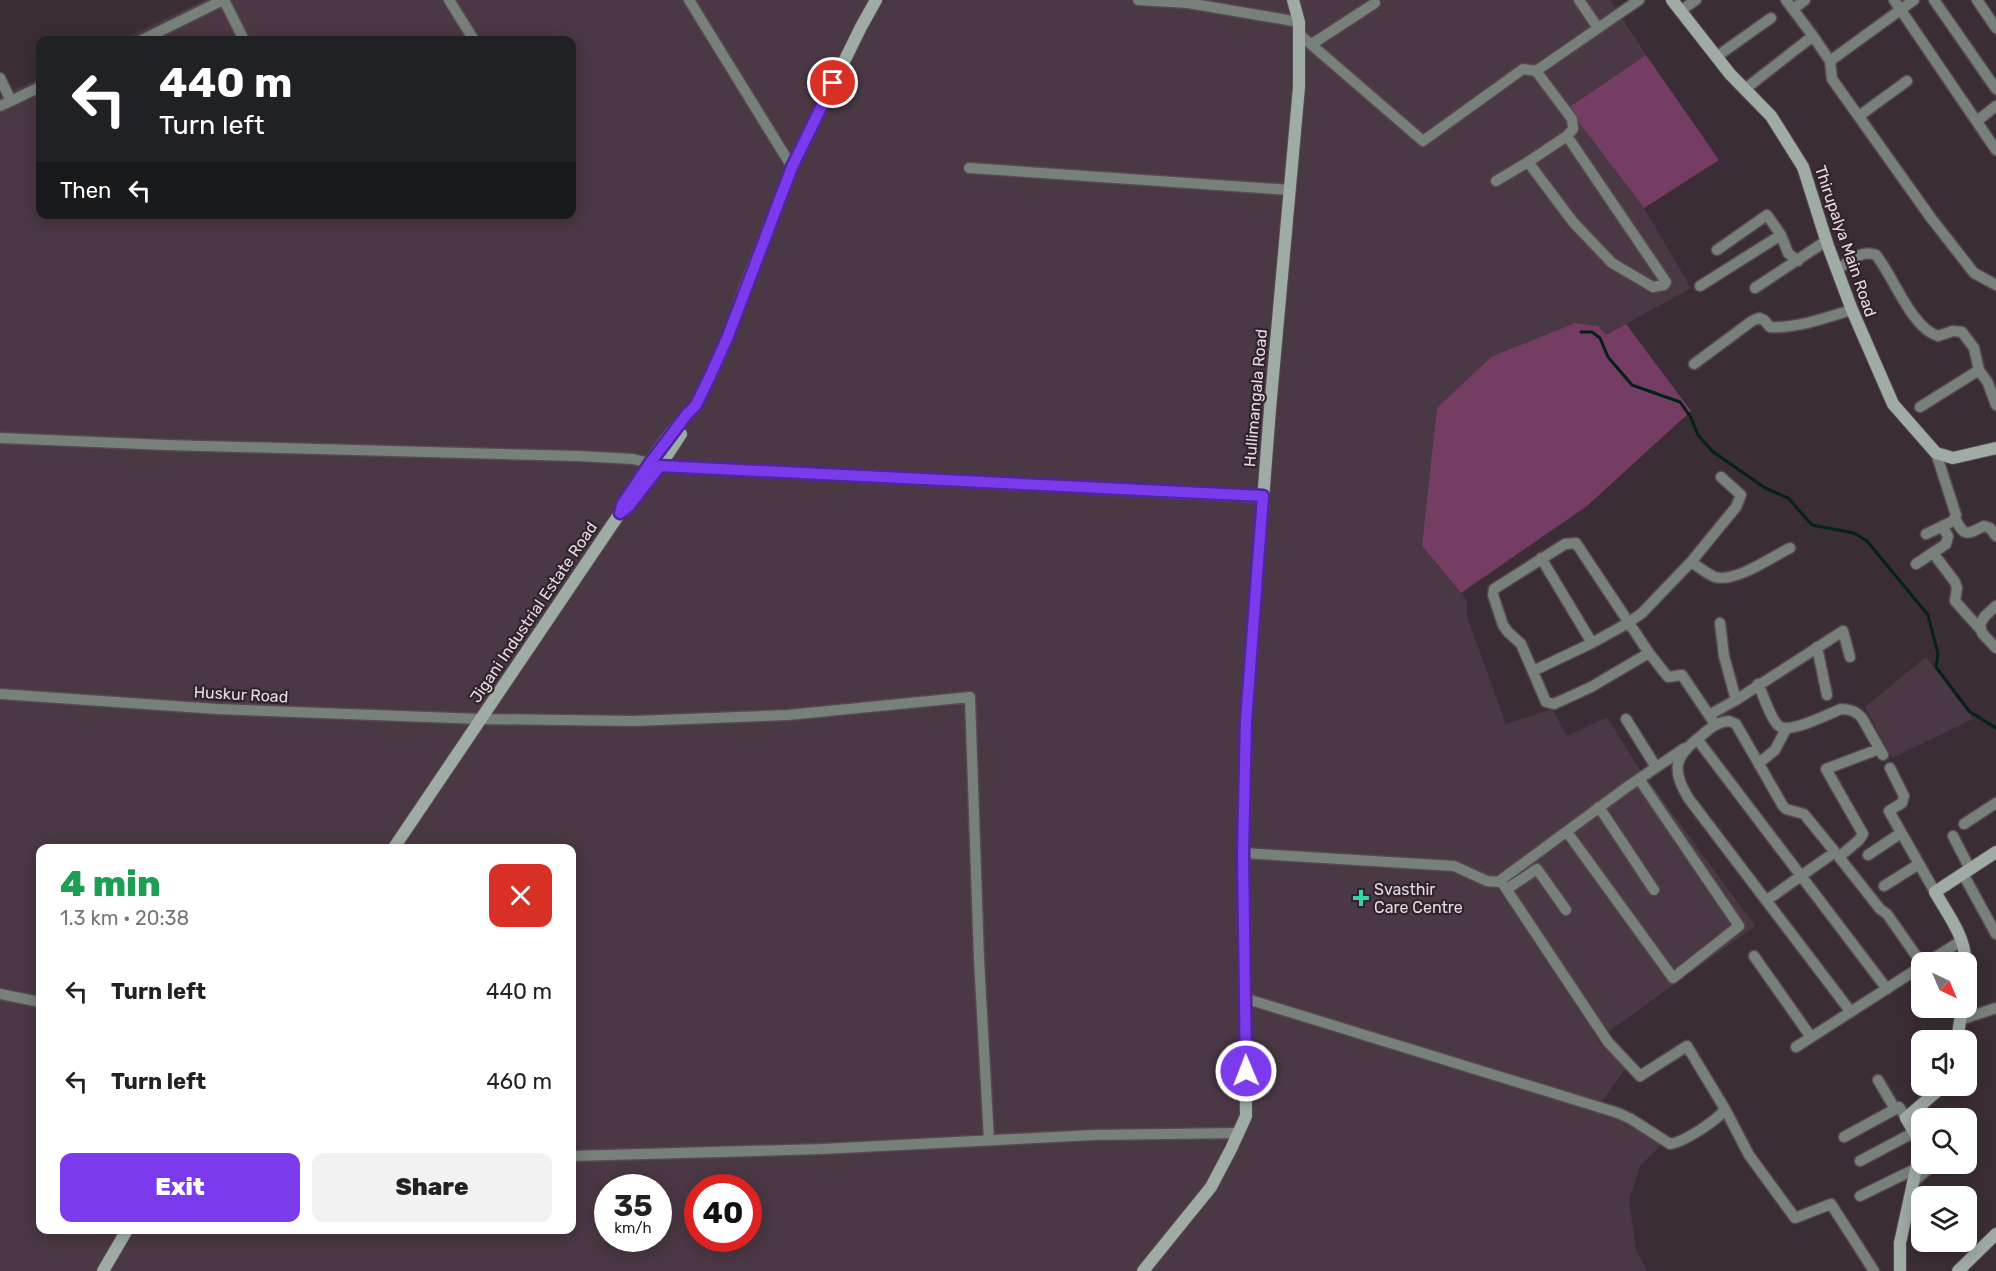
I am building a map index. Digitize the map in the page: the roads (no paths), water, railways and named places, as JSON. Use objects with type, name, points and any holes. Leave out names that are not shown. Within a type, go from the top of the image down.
[{"type":"street","points":[[150,36],[224,0],[242,36]]},
{"type":"street","points":[[449,0],[472,36]]},
{"type":"street","points":[[689,0],[792,167]]},
{"type":"street","points":[[792,167],[876,0]]},
{"type":"street","points":[[1138,0],[1188,3],[1299,28],[1312,44],[1423,141],[1523,69],[1536,70],[1639,0]]},
{"type":"street","name":"Hullimangala Road","points":[[1143,1271],[1210,1187],[1246,1116],[1243,853],[1246,721],[1263,496],[1299,87],[1299,28],[1293,0]]},
{"type":"street","points":[[1579,0],[1598,28]]},
{"type":"street","name":"Thirupalya Main Road","points":[[1672,0],[1716,57],[1771,116],[1803,167],[1826,241],[1852,310],[1893,404],[1936,453]]},
{"type":"street","points":[[1680,11],[1696,0]]},
{"type":"street","points":[[1805,0],[1790,4],[1830,61],[1832,79],[1931,218],[1974,273],[1996,285]]},
{"type":"street","points":[[1830,61],[1897,5],[1914,0]]},
{"type":"street","points":[[1934,0],[1996,89]]},
{"type":"street","points":[[1977,0],[1996,28]]},
{"type":"street","points":[[1312,44],[1375,3]]},
{"type":"street","points":[[1897,5],[1996,150]]},
{"type":"street","points":[[1716,57],[1771,18]]},
{"type":"street","points":[[1745,89],[1813,36]]},
{"type":"street","points":[[1496,181],[1567,136],[1573,129],[1572,119],[1536,70]]},
{"type":"street","points":[[0,78],[11,101]]},
{"type":"street","points":[[1859,116],[1907,81]]},
{"type":"street","points":[[0,106],[36,89]]},
{"type":"street","points":[[1977,121],[1996,106]]},
{"type":"street","points":[[1528,162],[1573,222],[1612,263],[1653,286],[1664,285],[1666,282],[1567,136]]},
{"type":"street","name":"Jigani Industrial Estate Road","points":[[396,844],[620,513],[629,506],[655,465],[691,417],[728,336],[792,167]]},
{"type":"street","points":[[969,168],[1290,190]]},
{"type":"street","points":[[1717,250],[1767,215],[1781,235],[1788,253],[1798,261]]},
{"type":"street","points":[[1700,286],[1781,235]]},
{"type":"street","points":[[1755,288],[1826,241]]},
{"type":"street","points":[[1837,270],[1862,254],[1875,255],[1903,301],[1928,331],[1938,336],[1953,331],[1962,332],[1974,348],[1979,370],[1988,383],[1996,405]]},
{"type":"street","points":[[1694,364],[1759,318],[1770,327],[1779,328],[1803,324],[1852,310]]},
{"type":"street","points":[[1920,407],[1979,370]]},
{"type":"street","points":[[0,438],[166,445],[577,456],[633,459],[655,465],[1263,496]]},
{"type":"street","points":[[1936,453],[1953,458],[1996,448]]},
{"type":"street","points":[[1936,453],[1959,528],[1966,533],[1971,533],[1984,526],[1990,528],[1996,536]]},
{"type":"street","points":[[1533,671],[1628,623],[1656,601],[1691,562],[1739,500],[1741,495],[1720,477]]},
{"type":"street","points":[[1926,534],[1955,518]]},
{"type":"street","points":[[1916,564],[1944,547],[1948,542],[1948,536],[1942,526]]},
{"type":"street","points":[[1648,653],[1591,687],[1549,705],[1521,644],[1504,628],[1493,595],[1494,590],[1565,544],[1576,543],[1648,653],[1668,677],[1682,675],[1712,720]]},
{"type":"street","points":[[1691,562],[1713,576],[1724,578],[1741,573],[1790,548]]},
{"type":"street","points":[[1933,553],[1956,582],[1955,601],[1996,648]]},
{"type":"street","points":[[1541,558],[1592,643]]},
{"type":"street","points":[[1980,629],[1984,616],[1996,606]]},
{"type":"street","points":[[1720,623],[1725,662],[1736,700]]},
{"type":"street","points":[[1504,885],[1599,807],[1697,739],[1712,720],[1758,684],[1843,631],[1850,657]]},
{"type":"street","points":[[1817,647],[1827,695]]},
{"type":"street","points":[[1758,684],[1776,722],[1786,729],[1792,729],[1841,709],[1848,709],[1863,718],[1881,752],[1826,769],[1863,834],[1859,840],[1767,900]]},
{"type":"street","name":"Huskur Road","points":[[0,694],[217,709],[633,722],[788,715],[970,697],[988,1140]]},
{"type":"street","points":[[1626,718],[1656,767]]},
{"type":"street","points":[[1712,720],[1729,721],[1736,724],[1783,806],[1786,809],[1804,813],[1880,909],[1887,914],[1913,952]]},
{"type":"street","points":[[1759,763],[1775,750],[1786,729]]},
{"type":"street","points":[[1697,739],[1887,989]]},
{"type":"street","points":[[1685,748],[1678,765],[1683,790],[1851,1012]]},
{"type":"street","points":[[1890,768],[1904,796],[1902,802],[1889,811],[1935,892],[1965,952]]},
{"type":"street","points":[[1567,832],[1673,978],[1739,926],[1639,779]]},
{"type":"street","points":[[1964,824],[1996,803]]},
{"type":"street","points":[[1599,807],[1654,890]]},
{"type":"street","points":[[1868,855],[1901,833]]},
{"type":"street","points":[[1953,836],[1996,934]]},
{"type":"street","points":[[1243,853],[1454,866],[1487,881],[1504,885],[1537,869],[1566,910]]},
{"type":"street","points":[[1935,892],[1995,854]]},
{"type":"street","points":[[1884,886],[1919,864]]},
{"type":"street","points":[[1504,885],[1608,1042],[1640,1076],[1687,1046],[1725,1109],[1749,1155],[1795,1218],[1831,1204],[1874,1271]]},
{"type":"street","points":[[1944,952],[1961,941]]},
{"type":"street","points":[[1754,956],[1811,1037]]},
{"type":"street","points":[[1796,1047],[1911,973]]},
{"type":"street","points":[[0,994],[36,1001]]},
{"type":"street","points":[[1244,998],[1618,1113],[1670,1144],[1678,1142],[1718,1118],[1725,1109]]},
{"type":"street","points":[[1977,1011],[1996,1008]]},
{"type":"street","points":[[1878,1080],[1895,1109]]},
{"type":"street","points":[[1906,1118],[1931,1096]]},
{"type":"street","points":[[1844,1137],[1899,1107],[1911,1126]]},
{"type":"street","points":[[576,1156],[822,1149],[1093,1135],[1239,1133]]},
{"type":"street","points":[[1860,1161],[1911,1135]]},
{"type":"street","points":[[1860,1196],[1911,1171]]},
{"type":"street","points":[[1900,1271],[1900,1243],[1914,1174]]},
{"type":"street","points":[[1911,1183],[1922,1174]]},
{"type":"street","points":[[103,1271],[124,1234]]},
{"type":"street","points":[[1958,1271],[1996,1234]]},
{"type":"waterway","points":[[1581,332],[1592,332],[1600,338],[1608,357],[1632,385],[1680,402],[1690,416],[1698,435],[1712,451],[1765,488],[1788,498],[1812,525],[1854,533],[1867,541],[1928,615],[1938,654],[1936,667],[1969,711],[1996,728]]},
{"type":"place","name":"Svasthir Care Centre","points":[[1361,898]]}]
